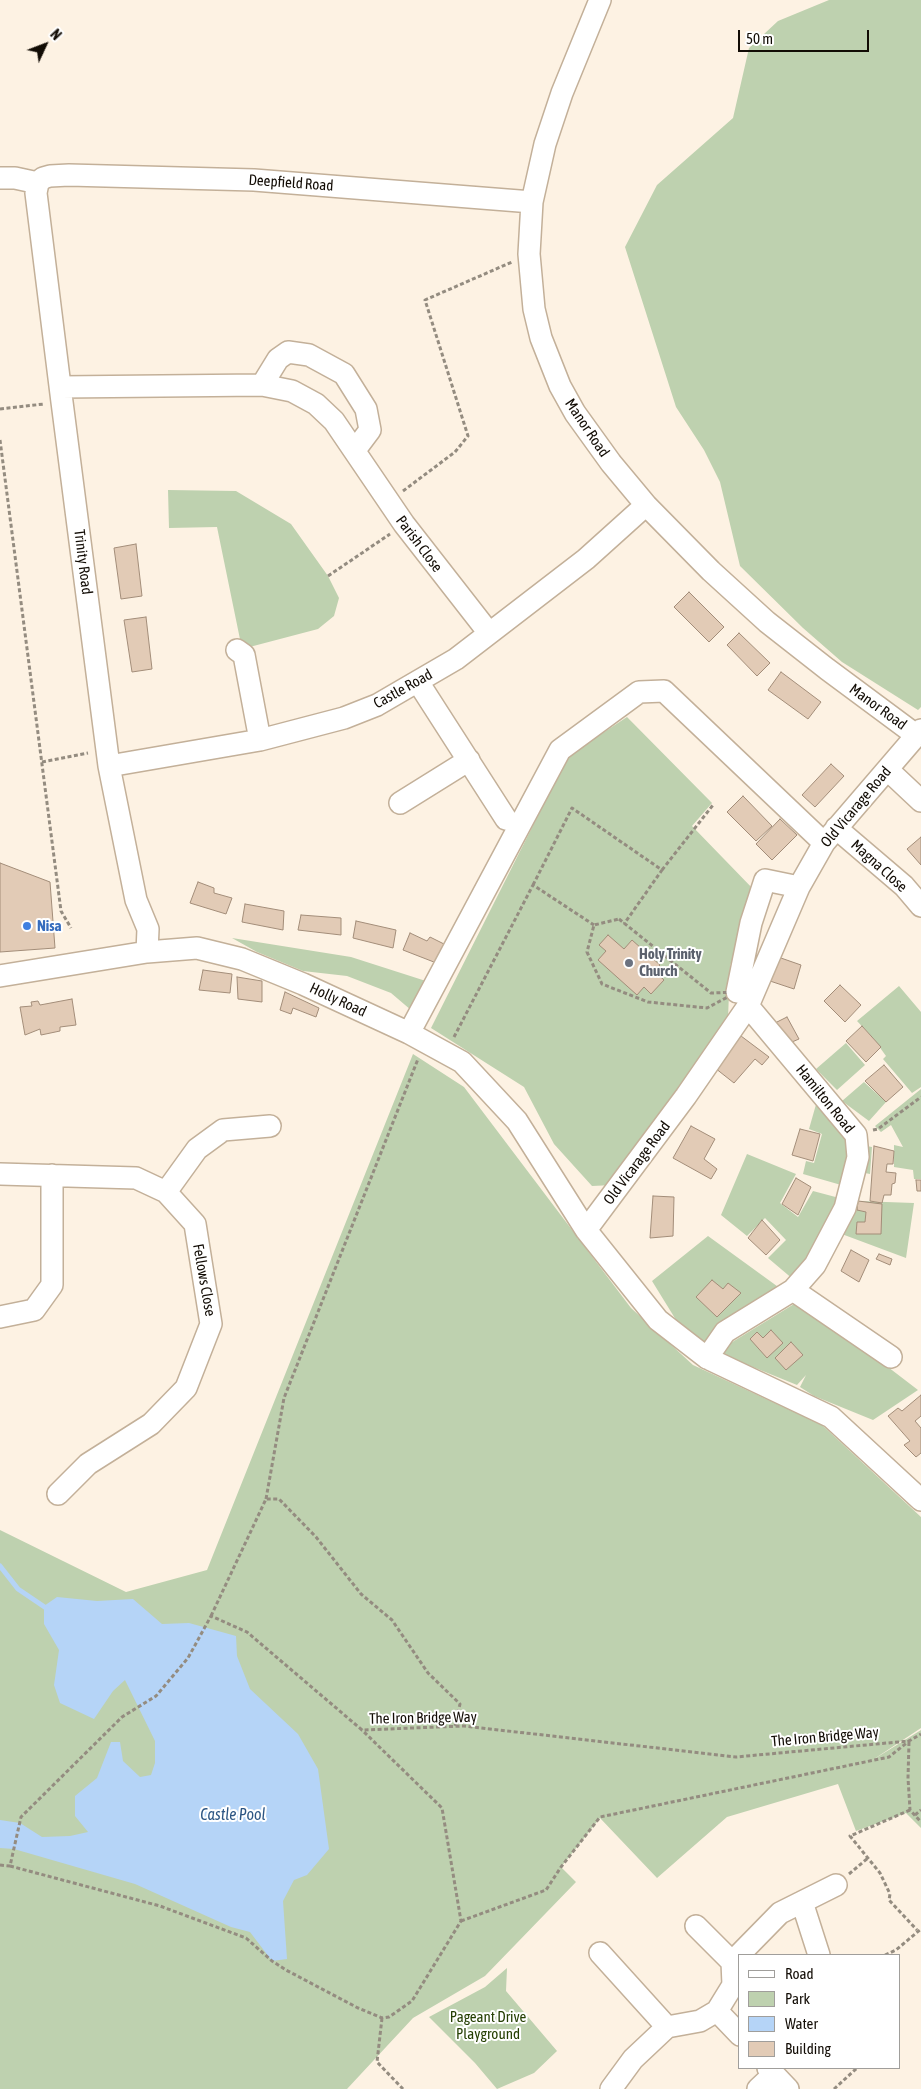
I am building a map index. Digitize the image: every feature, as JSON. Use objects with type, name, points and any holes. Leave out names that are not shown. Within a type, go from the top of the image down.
[{"type":"street","name":"Manor Road","points":[[600,0],[562,93],[545,144],[532,202],[529,254],[534,309],[541,338],[560,386],[575,413],[611,463],[646,504],[711,571],[826,670],[919,732]]},
{"type":"street","name":"Deepfield Road","points":[[0,178],[44,180],[254,180],[532,202]]},
{"type":"street","name":"Trinity Road","points":[[44,180],[36,193],[108,758],[136,900],[148,929],[147,952]]},
{"type":"street","points":[[262,385],[278,359],[288,352],[309,355],[344,374],[366,409],[370,430],[355,450]]},
{"type":"street","name":"Parish Close","points":[[61,394],[262,385],[292,391],[316,404],[334,421],[404,524],[489,633]]},
{"type":"street","name":"Castle Road","points":[[108,758],[260,740],[344,718],[377,705],[456,659],[586,559],[646,504]]},
{"type":"street","points":[[237,650],[244,655],[260,740]]},
{"type":"street","points":[[418,682],[506,819]]},
{"type":"street","name":"Magna Close","points":[[416,1038],[560,750],[639,692],[664,691],[830,836],[904,886],[921,906]]},
{"type":"street","name":"Old Vicarage Road","points":[[586,1230],[686,1096],[746,996],[799,887],[830,836],[919,732]]},
{"type":"street","points":[[400,804],[469,760]]},
{"type":"street","points":[[888,770],[921,801]]},
{"type":"street","points":[[746,996],[751,923],[765,880],[799,887]]},
{"type":"street","name":"Holly Road","points":[[0,976],[147,952],[197,948],[242,959],[303,984],[462,1062],[517,1121],[586,1230]]},
{"type":"street","name":"Hamilton Road","points":[[707,1358],[724,1332],[793,1290],[815,1265],[845,1208],[858,1157],[856,1135],[746,996]]},
{"type":"street","points":[[166,1192],[196,1149],[223,1130],[270,1126]]},
{"type":"street","name":"Fellows Close","points":[[0,1174],[136,1178],[166,1192],[195,1224],[211,1324],[186,1388],[151,1424],[88,1464],[58,1494]]},
{"type":"street","points":[[0,1317],[34,1310],[52,1285],[52,1175]]},
{"type":"street","points":[[586,1230],[658,1320],[707,1358],[831,1417],[921,1500]]},
{"type":"street","points":[[793,1290],[891,1357]]},
{"type":"street","points":[[740,1954],[780,1913],[836,1885]]},
{"type":"street","points":[[802,1902],[819,1954]]},
{"type":"street","points":[[611,2089],[633,2059],[667,2026],[700,2021],[717,2011],[733,1984],[732,1962],[696,1926]]},
{"type":"street","points":[[600,1953],[667,2026]]},
{"type":"street","points":[[732,1962],[738,1956]]},
{"type":"street","points":[[717,2011],[738,2033]]},
{"type":"street","points":[[758,2089],[777,2077]]},
{"type":"path","points":[[388,502],[455,452],[468,436],[425,300],[529,254]]},
{"type":"path","points":[[0,409],[61,394]]},
{"type":"path","points":[[0,440],[61,911],[71,928]]},
{"type":"path","points":[[328,576],[404,524]]},
{"type":"path","points":[[42,762],[108,758]]},
{"type":"path","points":[[624,924],[662,870],[713,805]]},
{"type":"path","points":[[452,1041],[572,808],[662,870]]},
{"type":"path","points":[[533,885],[594,925],[619,920],[711,994],[746,996]]},
{"type":"path","points":[[594,925],[587,952],[602,984],[648,1002],[707,1008],[746,996]]},
{"type":"path","points":[[10,1866],[21,1817],[122,1717],[155,1697],[188,1658],[211,1616],[266,1499],[284,1398],[415,1071],[416,1038]]},
{"type":"path","points":[[856,1135],[878,1129],[921,1097]]},
{"type":"path","points":[[266,1499],[279,1499],[316,1536],[361,1594],[392,1620],[428,1673],[460,1704],[455,1726]]},
{"type":"path","name":"The Iron Bridge Way","points":[[211,1616],[247,1632],[362,1730],[455,1726],[736,1757],[909,1741],[921,1734]]},
{"type":"path","points":[[362,1730],[442,1808],[461,1921]]},
{"type":"path","points":[[909,1741],[908,1778],[910,1810],[921,1822]]},
{"type":"path","points":[[0,1865],[10,1866],[160,1906],[246,1938],[272,1961],[286,1970],[358,2008],[382,2018],[389,2017],[412,2001],[461,1921],[546,1890],[560,1867],[600,1817],[889,1757],[909,1741]]},
{"type":"path","points":[[887,1954],[896,1950],[919,1930],[889,1900],[890,1894],[880,1872],[850,1836],[910,1810]]},
{"type":"path","points":[[915,1815],[921,1810]]},
{"type":"path","points":[[836,1885],[868,1858]]},
{"type":"path","points":[[382,2018],[377,2062],[403,2089]]},
{"type":"path","points":[[834,2089],[856,2069]]},
{"type":"green space","points":[[829,0],[921,0],[921,707],[918,710],[842,662],[803,628],[740,566],[720,482],[704,450],[676,407],[625,247],[657,185],[733,118],[749,48],[778,21]]},
{"type":"green space","points":[[168,490],[236,491],[291,524],[328,576],[339,598],[334,616],[318,629],[242,649],[217,527],[169,528]]},
{"type":"green space","points":[[627,717],[712,803],[692,826],[756,892],[730,966],[728,1019],[613,1185],[592,1186],[554,1144],[524,1087],[431,1028],[568,756]]},
{"type":"green space","points":[[232,938],[351,957],[429,982],[418,1016],[391,993],[347,976],[303,971],[257,952]]},
{"type":"green space","points":[[899,986],[921,1012],[921,1087],[912,1093],[883,1059],[886,1056],[857,1021]]},
{"type":"green space","points":[[846,1043],[865,1065],[837,1090],[816,1069]]},
{"type":"green space","points":[[413,1054],[464,1087],[631,1308],[693,1365],[822,1425],[921,1517],[921,1728],[871,1761],[921,1730],[921,1828],[906,1813],[856,1831],[838,1784],[727,1817],[657,1878],[600,1818],[561,1867],[576,1882],[485,1976],[413,2018],[347,2089],[0,2089],[0,1530],[126,1592],[207,1570]]},
{"type":"green space","points":[[864,1082],[886,1102],[869,1121],[842,1101]]},
{"type":"green space","points":[[921,1089],[921,1179],[914,1179],[913,1170],[894,1167],[894,1145],[903,1147],[891,1125],[881,1132],[875,1126]]},
{"type":"green space","points":[[817,1101],[845,1134],[855,1158],[848,1187],[803,1174],[806,1161],[814,1163],[822,1134],[809,1129]]},
{"type":"green space","points":[[866,1146],[872,1147],[870,1174],[865,1173]]},
{"type":"green space","points":[[747,1154],[796,1174],[780,1203],[798,1217],[813,1191],[843,1199],[794,1280],[768,1258],[786,1240],[765,1218],[747,1236],[721,1215]]},
{"type":"green space","points":[[858,1201],[914,1203],[906,1258],[839,1233]]},
{"type":"green space","points":[[708,1236],[781,1289],[708,1348],[689,1341],[652,1281]]},
{"type":"green space","points":[[799,1301],[918,1390],[873,1420],[814,1396],[800,1387],[806,1375],[797,1385],[716,1352]]},
{"type":"green space","name":"Pageant Drive Playground","points":[[507,1968],[506,1991],[557,2051],[534,2073],[497,2089],[475,2063],[429,2017],[485,1987]]},
{"type":"water","name":"Castle Pool","points":[[57,1597],[97,1601],[133,1599],[162,1624],[189,1623],[236,1636],[237,1656],[250,1689],[298,1734],[318,1769],[329,1849],[307,1875],[294,1880],[283,1901],[287,1959],[272,1961],[250,1932],[231,1927],[135,1884],[14,1849],[0,1848],[0,1820],[20,1823],[42,1837],[70,1836],[88,1832],[75,1816],[75,1796],[97,1778],[111,1742],[120,1742],[123,1761],[140,1777],[151,1775],[155,1763],[155,1741],[125,1680],[113,1691],[94,1719],[60,1703],[54,1685],[59,1650],[44,1624],[44,1606]]},
{"type":"building","points":[[136,544],[142,596],[121,599],[114,548]]},
{"type":"building","points":[[689,592],[724,627],[709,642],[674,607]]},
{"type":"building","points":[[146,617],[152,669],[132,672],[124,620]]},
{"type":"building","points":[[739,633],[770,663],[757,676],[727,645]]},
{"type":"building","points":[[781,672],[821,702],[808,719],[768,690]]},
{"type":"building","points":[[831,764],[844,776],[815,807],[802,795]]},
{"type":"building","points":[[743,796],[772,826],[756,841],[727,812]]},
{"type":"building","points":[[780,819],[797,835],[772,860],[756,844]]},
{"type":"building","points":[[921,837],[921,865],[907,849]]},
{"type":"building","name":"Nisa","points":[[0,863],[50,882],[55,948],[0,952]]},
{"type":"building","points":[[198,882],[214,888],[214,893],[232,898],[226,914],[190,903]]},
{"type":"building","points":[[245,904],[284,911],[283,930],[242,922]]},
{"type":"building","points":[[301,915],[341,918],[341,935],[298,930]]},
{"type":"building","points":[[356,921],[396,930],[393,948],[353,938]]},
{"type":"building","points":[[410,933],[427,941],[430,937],[444,944],[439,964],[403,950]]},
{"type":"building","name":"Holy Trinity Church","points":[[608,935],[624,949],[632,940],[660,965],[654,971],[664,980],[651,994],[644,987],[637,995],[598,960],[606,951],[599,945]]},
{"type":"building","points":[[778,957],[801,965],[794,989],[770,981]]},
{"type":"building","points":[[203,970],[232,974],[230,993],[199,990]]},
{"type":"building","points":[[237,977],[262,981],[262,1002],[238,999]]},
{"type":"building","points":[[840,985],[861,1005],[845,1022],[824,1001]]},
{"type":"building","points":[[285,992],[319,1008],[316,1017],[293,1008],[291,1014],[280,1010]]},
{"type":"building","points":[[72,999],[76,1025],[60,1027],[60,1031],[41,1035],[40,1029],[25,1035],[20,1007],[32,1006],[31,1002],[38,1001],[40,1005]]},
{"type":"building","points":[[787,1017],[799,1039],[785,1045],[775,1023]]},
{"type":"building","points":[[862,1026],[881,1047],[866,1062],[846,1041]]},
{"type":"building","points":[[741,1036],[769,1057],[762,1065],[755,1059],[734,1083],[715,1068]]},
{"type":"building","points":[[884,1065],[903,1087],[886,1102],[865,1081]]},
{"type":"building","points":[[691,1126],[715,1139],[704,1159],[717,1169],[711,1179],[673,1158]]},
{"type":"building","points":[[800,1129],[820,1134],[813,1161],[792,1155]]},
{"type":"building","points":[[874,1146],[894,1151],[893,1164],[887,1164],[886,1172],[896,1173],[895,1183],[892,1184],[891,1195],[884,1195],[882,1203],[870,1201]]},
{"type":"building","points":[[796,1178],[811,1187],[798,1215],[782,1204]]},
{"type":"building","points":[[916,1180],[921,1180],[921,1191],[917,1191]]},
{"type":"building","points":[[653,1196],[674,1197],[673,1236],[650,1238]]},
{"type":"building","points":[[858,1201],[882,1204],[881,1234],[856,1234],[857,1222],[865,1222],[866,1212],[857,1210]]},
{"type":"building","points":[[762,1220],[780,1240],[766,1255],[748,1238]]},
{"type":"building","points":[[851,1250],[869,1260],[859,1282],[841,1271]]},
{"type":"building","points":[[879,1254],[892,1259],[890,1265],[876,1259]]},
{"type":"building","points":[[712,1280],[723,1289],[728,1283],[741,1293],[717,1317],[696,1297]]},
{"type":"building","points":[[771,1330],[783,1343],[767,1358],[750,1339],[757,1332],[763,1338]]},
{"type":"building","points":[[791,1342],[803,1355],[786,1370],[775,1358]]},
{"type":"building","points":[[921,1395],[921,1416],[915,1421],[921,1428],[921,1453],[916,1457],[904,1445],[910,1441],[888,1416],[898,1408],[902,1411]]},
{"type":"waterway","points":[[0,1566],[18,1589],[49,1610]]},
{"type":"place","name":"Nisa","points":[[27,926]]},
{"type":"place","name":"Holy Trinity Church","points":[[629,963]]}]
